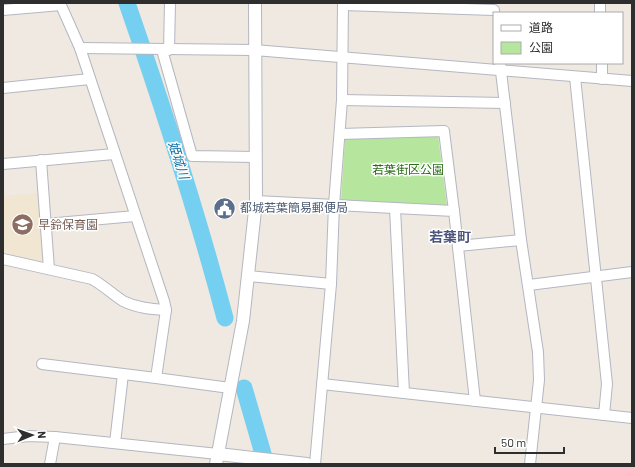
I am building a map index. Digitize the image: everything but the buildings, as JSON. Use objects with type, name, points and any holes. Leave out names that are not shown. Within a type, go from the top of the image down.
[{"type":"street","points":[[170,3],[166,50],[192,156],[256,157]]},
{"type":"street","points":[[217,459],[243,321],[256,201],[254,50],[255,3]]},
{"type":"street","points":[[3,10],[61,4],[80,48],[166,310],[156,378]]},
{"type":"street","points":[[315,464],[331,284],[334,205],[342,100],[343,4],[494,9]]},
{"type":"street","points":[[80,48],[127,50],[254,50],[343,59],[500,66],[575,77],[632,81]]},
{"type":"street","points":[[602,64],[602,79]]},
{"type":"street","points":[[500,66],[521,240],[538,352],[539,380],[530,464]]},
{"type":"street","points":[[575,77],[607,384],[604,415]]},
{"type":"street","points":[[3,88],[90,79]]},
{"type":"street","points":[[342,100],[505,103]]},
{"type":"street","points":[[340,134],[444,131],[475,401]]},
{"type":"street","points":[[3,164],[114,154]]},
{"type":"street","points":[[41,160],[49,269]]},
{"type":"street","points":[[256,201],[454,211]]},
{"type":"street","points":[[395,208],[404,393]]},
{"type":"street","points":[[46,224],[135,216]]},
{"type":"street","points":[[458,246],[521,240]]},
{"type":"street","points":[[3,259],[92,279],[102,284],[122,300],[134,306],[166,310]]},
{"type":"street","points":[[529,285],[632,272]]},
{"type":"street","points":[[248,276],[331,284]]},
{"type":"street","points":[[42,364],[230,388]]},
{"type":"street","points":[[115,443],[123,374]]},
{"type":"street","points":[[322,384],[632,418]]},
{"type":"street","points":[[3,439],[28,436],[55,437],[115,443],[217,459],[299,463]]},
{"type":"street","points":[[50,464],[55,437]]},
{"type":"shaded area","name":"早鈴保育園","points":[[40,193],[46,263],[12,258],[3,254],[3,196]]},
{"type":"green space","name":"若葉街区公園","points":[[438,135],[447,206],[341,201],[345,138]]},
{"type":"waterway","name":"姫城川","points":[[127,3],[179,160],[225,318]]},
{"type":"waterway","name":"姫城川","points":[[244,388],[266,464]]},
{"type":"place","name":"都城若葉簡易郵便局","points":[[225,208]]},
{"type":"place","name":"早鈴保育園","points":[[23,225]]},
{"type":"district","name":"若葉町","points":[[450,237]]}]
